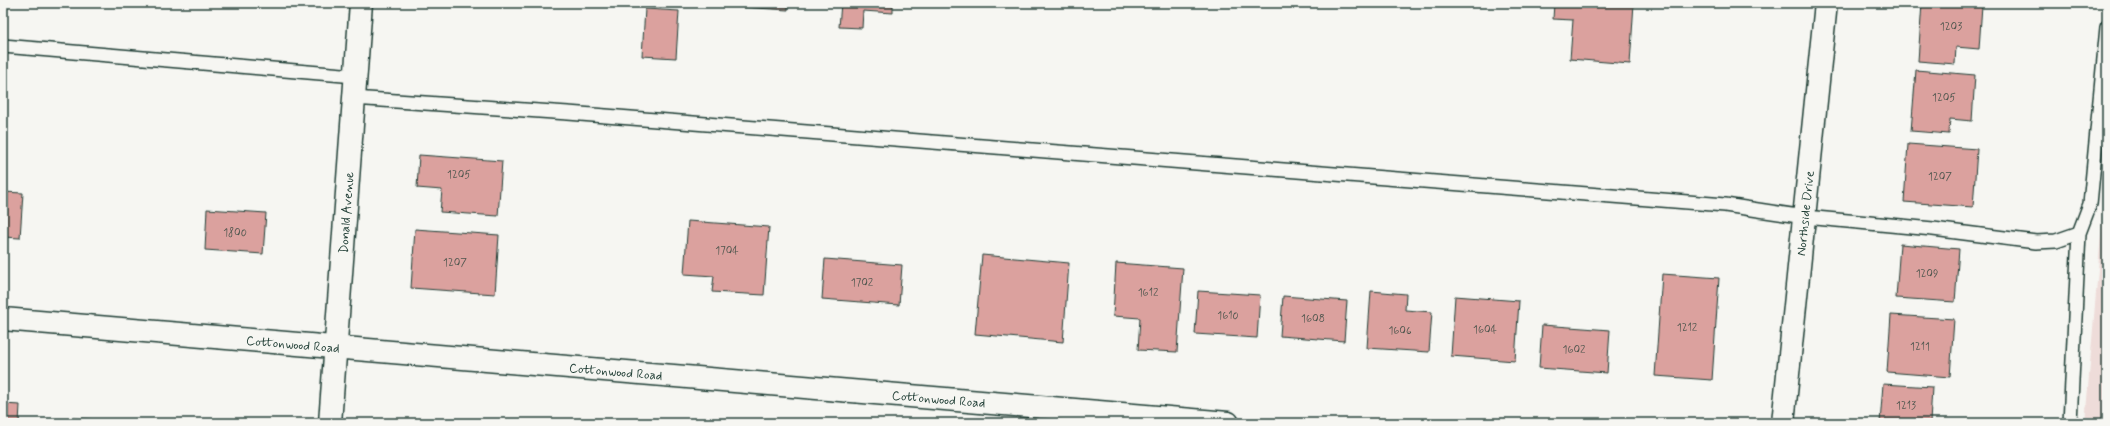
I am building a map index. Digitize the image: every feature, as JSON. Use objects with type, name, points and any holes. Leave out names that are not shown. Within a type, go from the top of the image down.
[{"type":"street","name":"Donald Avenue","points":[[330,423],[361,3]]},
{"type":"street","name":"Northside Drive","points":[[1783,423],[1826,3]]},
{"type":"street","name":"Cottonwood Road","points":[[3,319],[1141,419],[1228,423]]},
{"type":"lane","points":[[2070,423],[2079,233],[2090,204],[2107,27]]},
{"type":"lane","points":[[3,46],[355,76]]},
{"type":"lane","points":[[353,98],[568,113],[1724,205],[1805,218],[1933,229],[2036,242],[2056,241],[2079,233]]},
{"type":"shaded area","points":[[2107,163],[2107,423],[2085,423]]},
{"type":"building","points":[[723,3],[788,3],[788,10],[723,6]]},
{"type":"building","points":[[841,3],[893,3],[893,13],[863,11],[862,28],[839,27]]},
{"type":"building","points":[[1554,3],[1634,3],[1630,64],[1570,59],[1573,20],[1553,19]]},
{"type":"building","points":[[1922,3],[1982,5],[1979,49],[1956,47],[1955,64],[1918,61]]},
{"type":"building","points":[[645,9],[679,11],[676,58],[642,56]]},
{"type":"building","points":[[1916,70],[1975,75],[1972,121],[1950,119],[1949,134],[1911,131]]},
{"type":"building","points":[[1908,144],[1977,149],[1973,207],[1904,202]]},
{"type":"building","points":[[419,155],[502,161],[498,216],[440,212],[442,190],[417,188]]},
{"type":"building","points":[[3,192],[23,193],[20,238],[3,237]]},
{"type":"building","points":[[207,209],[266,213],[263,254],[205,250]]},
{"type":"building","points":[[688,221],[769,227],[764,295],[712,292],[714,276],[684,274]]},
{"type":"building","points":[[415,229],[499,235],[495,294],[411,288]]},
{"type":"building","points":[[1900,244],[1959,249],[1955,302],[1896,298]]},
{"type":"building","points":[[982,255],[1069,263],[1063,342],[975,334]]},
{"type":"building","points":[[825,259],[902,265],[899,305],[822,299]]},
{"type":"building","points":[[1116,263],[1183,268],[1177,352],[1138,350],[1140,318],[1113,316]]},
{"type":"building","points":[[1662,274],[1719,278],[1712,380],[1655,376]]},
{"type":"building","points":[[1198,291],[1260,295],[1257,338],[1195,334]]},
{"type":"building","points":[[1371,291],[1406,294],[1405,310],[1432,312],[1429,352],[1367,348]]},
{"type":"building","points":[[1283,296],[1347,301],[1344,341],[1280,336]]},
{"type":"building","points":[[1455,296],[1519,301],[1515,361],[1451,356]]},
{"type":"building","points":[[1891,315],[1954,319],[1950,377],[1887,372]]},
{"type":"building","points":[[1542,325],[1610,330],[1607,373],[1539,368]]},
{"type":"building","points":[[1883,384],[1932,387],[1930,423],[1880,423]]},
{"type":"building","points":[[3,404],[20,405],[19,423],[3,423]]},
{"type":"building","points":[[73,418],[138,423],[73,423]]}]
